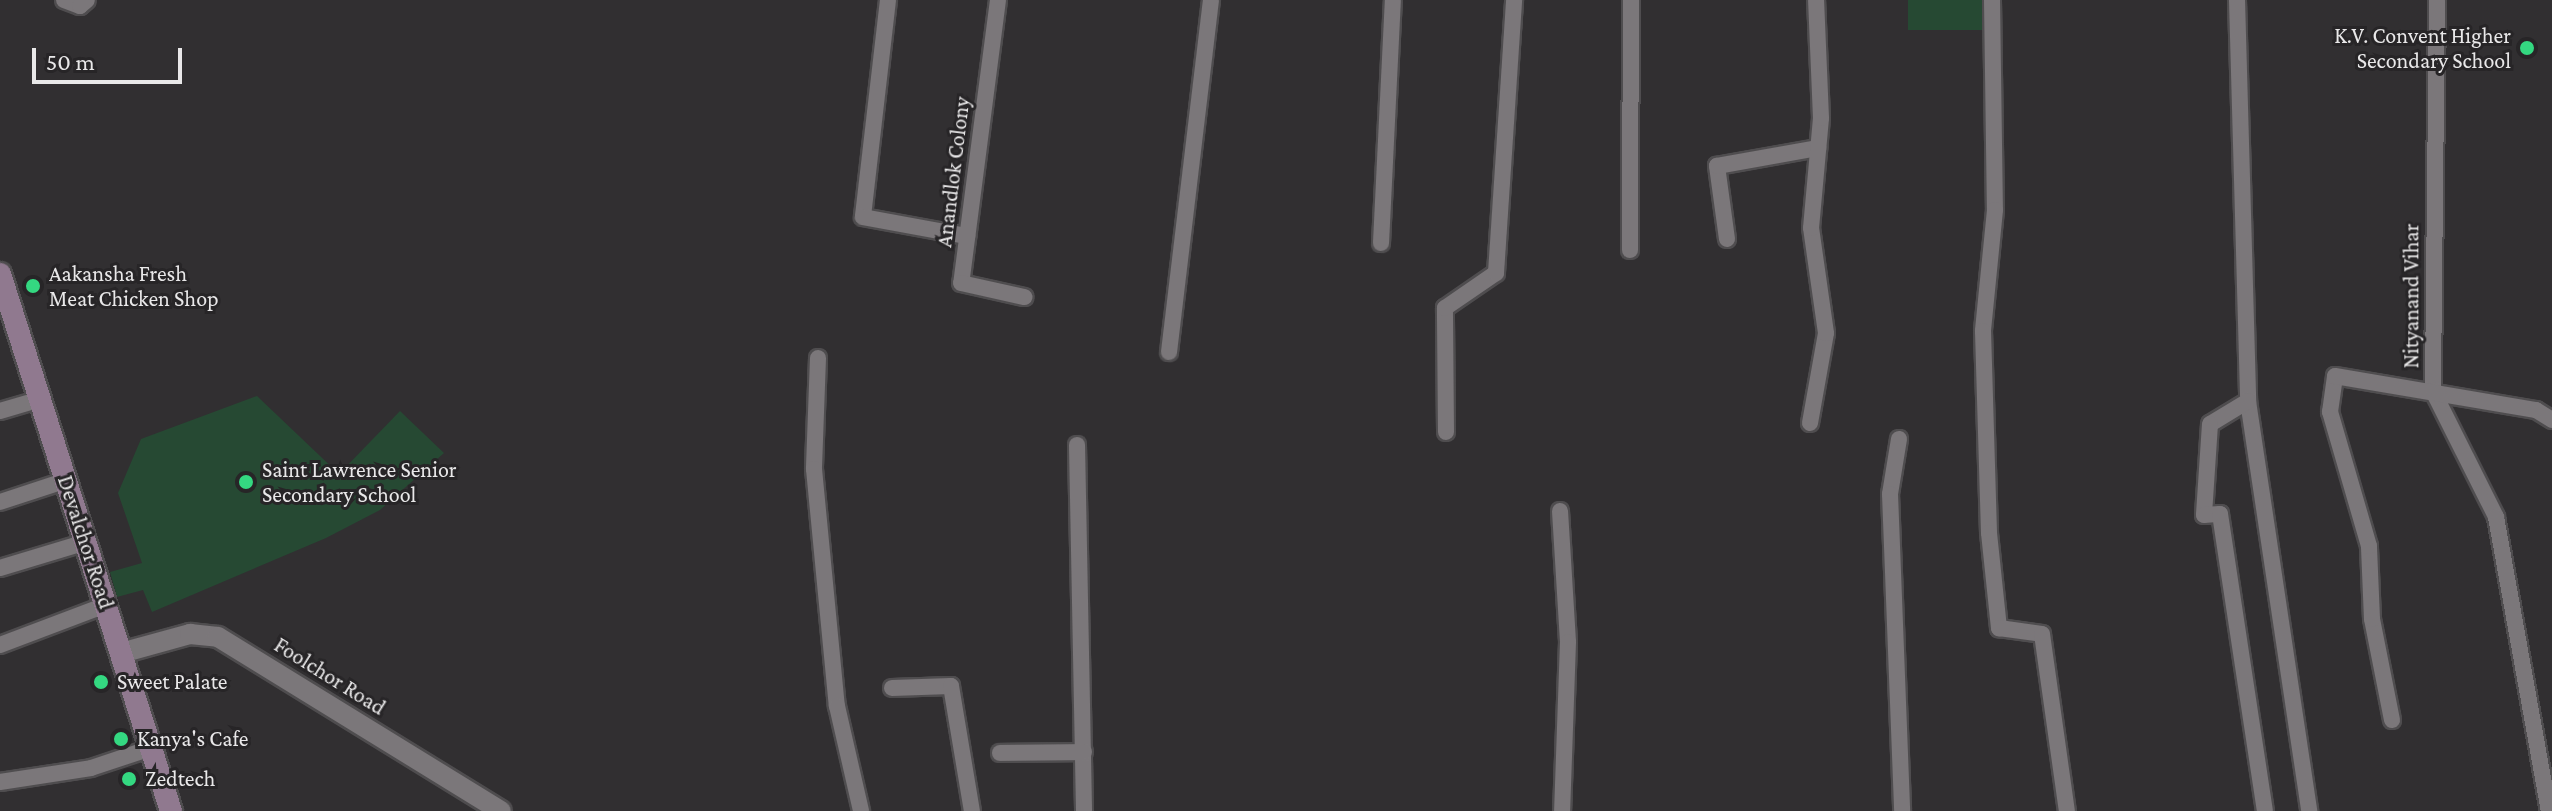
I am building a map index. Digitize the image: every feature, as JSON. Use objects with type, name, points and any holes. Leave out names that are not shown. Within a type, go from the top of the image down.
[{"type":"main road","name":"Devalchor Road","points":[[0,274],[6,314],[41,399],[171,811]]},
{"type":"street","points":[[64,0],[80,6],[87,0]]},
{"type":"street","points":[[888,0],[863,217],[967,236]]},
{"type":"street","name":"Anandlok Colony","points":[[998,0],[962,288],[1024,297]]},
{"type":"street","points":[[1169,352],[1211,0]]},
{"type":"street","points":[[1381,243],[1393,0]]},
{"type":"street","points":[[1446,432],[1445,308],[1496,273],[1514,0]]},
{"type":"street","points":[[1630,250],[1631,0]]},
{"type":"street","points":[[1810,423],[1826,333],[1811,228],[1818,148],[1816,0]]},
{"type":"street","points":[[1992,0],[1995,210],[1983,331],[1991,563],[1999,628],[2042,634],[2067,811]]},
{"type":"street","points":[[2237,0],[2248,401],[2309,811]]},
{"type":"street","name":"Nityanand Vihar","points":[[2437,0],[2433,391],[2496,517],[2549,811]]},
{"type":"street","points":[[1727,239],[1717,166],[1818,148]]},
{"type":"street","points":[[818,358],[814,469],[837,706],[861,811]]},
{"type":"street","points":[[2392,720],[2372,619],[2369,546],[2330,412],[2335,376],[2433,391],[2552,420]]},
{"type":"street","points":[[0,411],[41,399]]},
{"type":"street","points":[[2248,401],[2210,424],[2204,515],[2220,514],[2265,811]]},
{"type":"street","points":[[1899,439],[1890,494],[1902,811]]},
{"type":"street","points":[[1077,445],[1084,811]]},
{"type":"street","points":[[0,502],[67,480]]},
{"type":"street","points":[[1560,511],[1568,642],[1562,811]]},
{"type":"street","points":[[0,568],[86,542]]},
{"type":"street","points":[[0,645],[106,605]]},
{"type":"street","name":"Foolchor Road","points":[[121,653],[190,634],[218,637],[501,811]]},
{"type":"street","points":[[892,688],[951,686],[972,811]]},
{"type":"street","points":[[0,782],[91,768],[151,748]]},
{"type":"street","points":[[1000,753],[1084,752]]},
{"type":"green space","points":[[1908,0],[1984,0],[1984,30],[1908,30]]},
{"type":"green space","points":[[257,396],[339,474],[400,411],[444,453],[380,510],[326,538],[152,612],[143,590],[117,597],[110,572],[142,563],[118,493],[141,439]]},
{"type":"place","name":"K.V. Convent Higher Secondary School","points":[[2527,48]]},
{"type":"place","name":"Aakansha Fresh Meat Chicken Shop","points":[[33,286]]},
{"type":"place","name":"Saint Lawrence Senior Secondary School","points":[[246,482]]},
{"type":"place","name":"Sweet Palate","points":[[101,682]]},
{"type":"place","name":"Kanya's Cafe","points":[[121,739]]},
{"type":"place","name":"Zedtech","points":[[129,779]]}]
